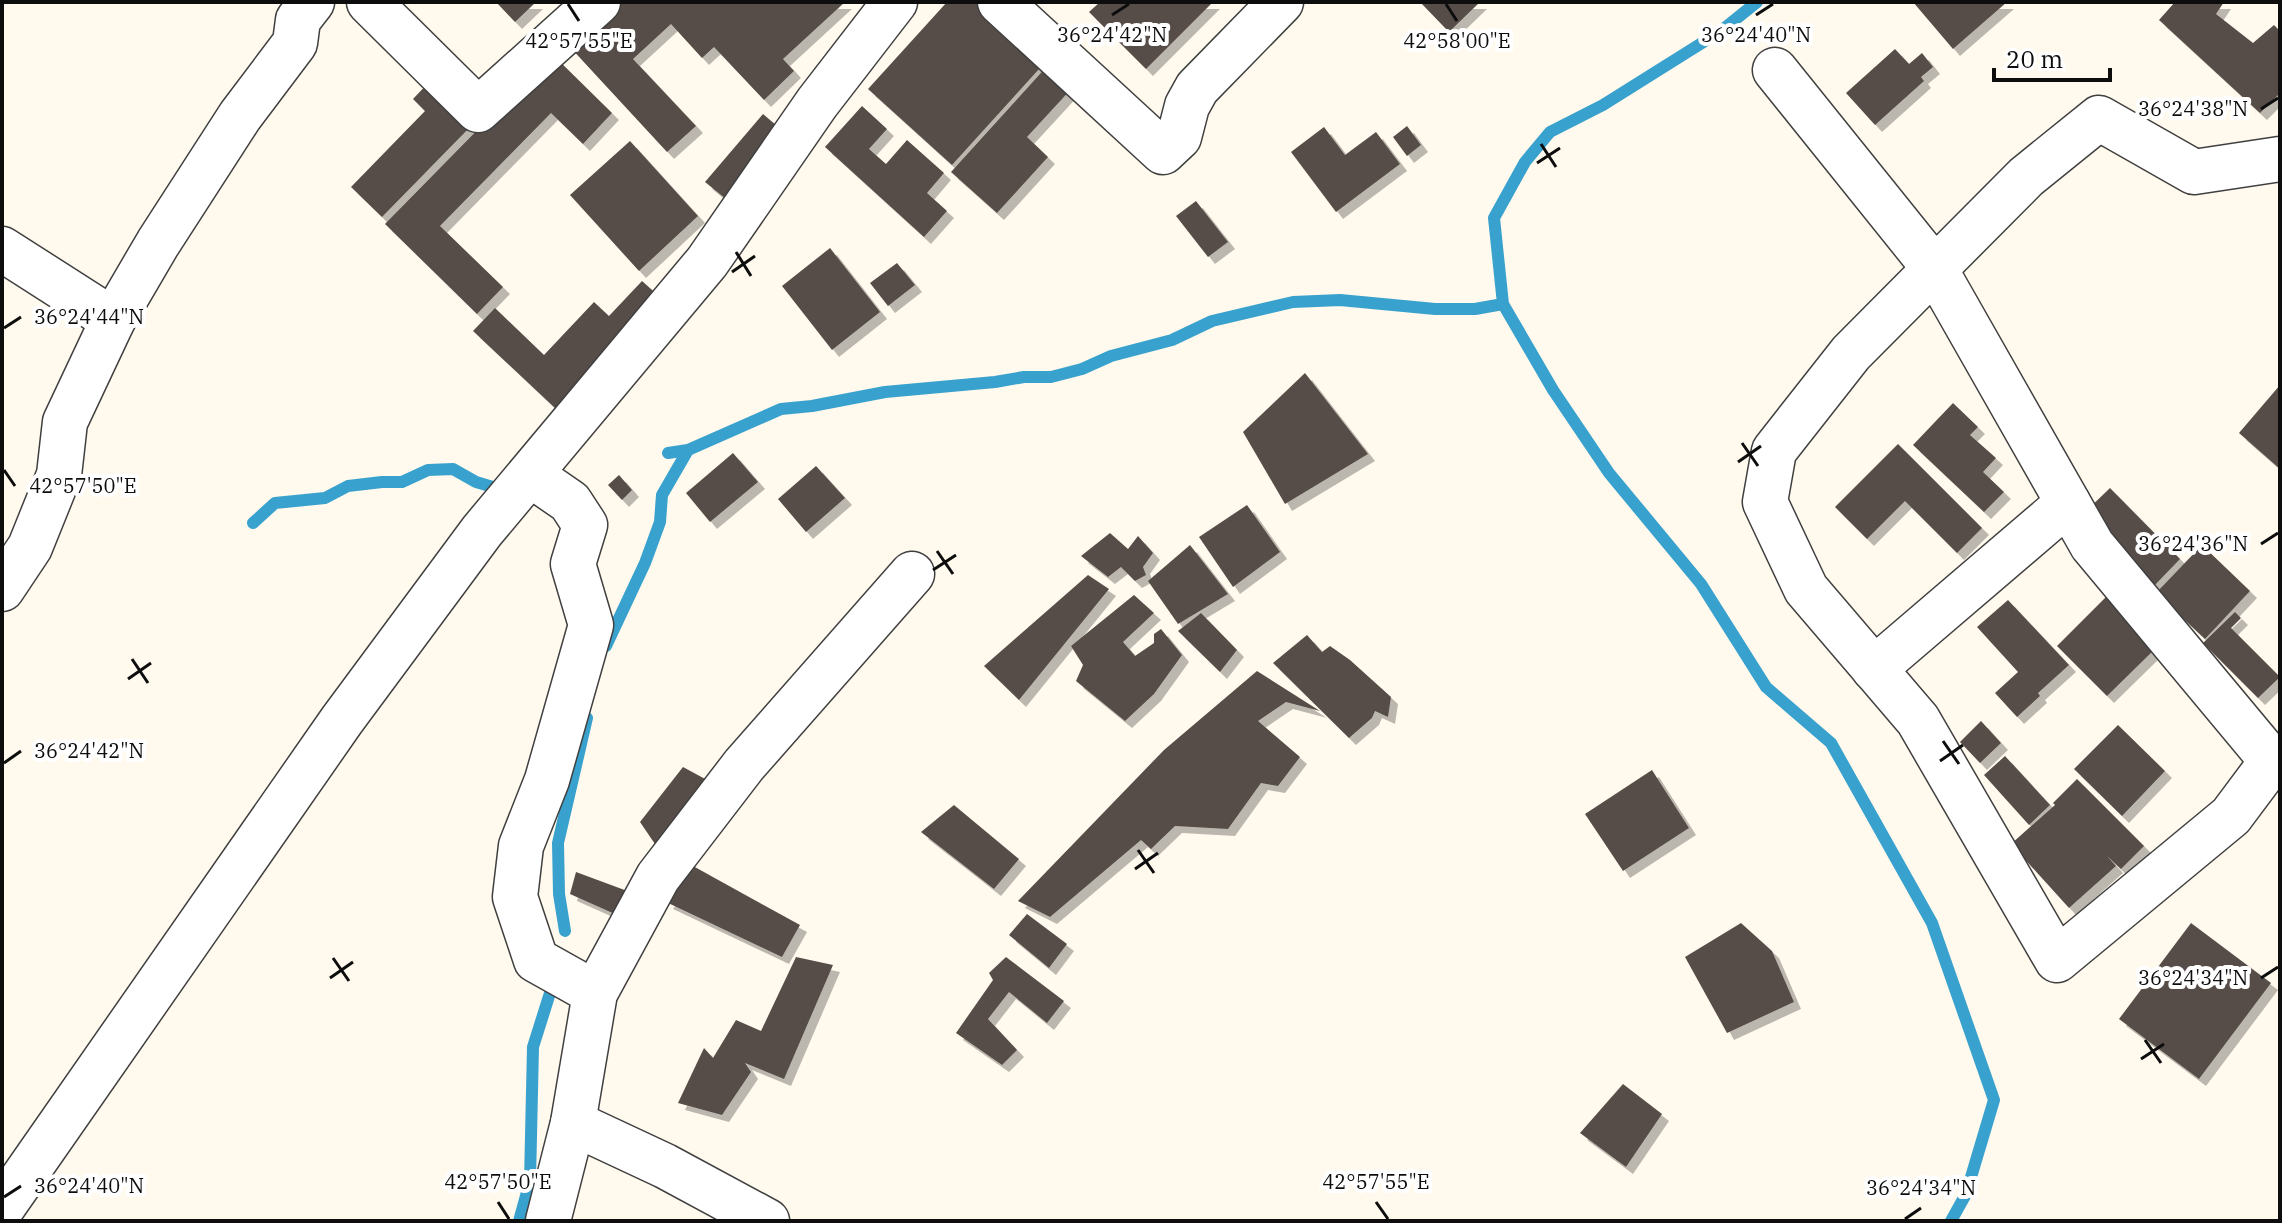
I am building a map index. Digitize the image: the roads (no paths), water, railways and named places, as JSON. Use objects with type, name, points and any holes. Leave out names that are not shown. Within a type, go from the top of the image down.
[{"type":"street","points":[[369,2],[478,110],[598,2]]},
{"type":"street","points":[[2,1208],[342,720],[482,531],[707,262],[817,103],[895,2]]},
{"type":"street","points":[[1000,2],[1163,152],[1179,137],[1187,106],[1197,88],[1281,2]]},
{"type":"street","points":[[2,589],[30,547],[59,475],[65,422],[113,320],[232,128],[295,43],[293,8]]},
{"type":"street","points":[[1775,70],[1935,269],[2092,545],[2272,761],[2231,816],[2057,960],[1918,720],[1806,589],[1765,502],[1774,451],[1851,353],[1935,269],[2026,177],[2099,118],[2194,172],[2280,159]]},
{"type":"street","points":[[2,249],[113,320]]},
{"type":"street","points":[[531,475],[570,502],[585,525],[573,564],[591,625],[547,780],[521,846],[515,897],[536,960],[595,993]]},
{"type":"street","points":[[1874,669],[2068,503]]},
{"type":"street","points":[[548,1221],[573,1123],[595,993],[658,877],[744,765],[912,574]]},
{"type":"street","points":[[573,1123],[665,1166],[767,1221]]},
{"type":"waterway","points":[[1757,2],[1721,31],[1603,105],[1550,132],[1525,162],[1494,218],[1503,304],[1553,390],[1609,473],[1701,584],[1766,687],[1831,743],[1932,923],[1994,1100],[1966,1194],[1951,1221]]},
{"type":"waterway","points":[[668,453],[688,450],[781,409],[885,392],[1024,377],[1051,377],[1082,369],[1111,356],[1172,340],[1212,321],[1293,302],[1340,300],[1435,309],[1475,309],[1503,304]]},
{"type":"waterway","points":[[606,646],[645,563],[660,522],[662,495],[688,450]]},
{"type":"waterway","points":[[253,523],[275,503],[325,498],[348,486],[402,482],[428,470],[453,469],[476,482],[503,490]]},
{"type":"waterway","points":[[565,931],[559,894],[558,843],[587,718]]},
{"type":"waterway","points":[[519,1221],[530,1181],[533,1047],[550,993]]}]
